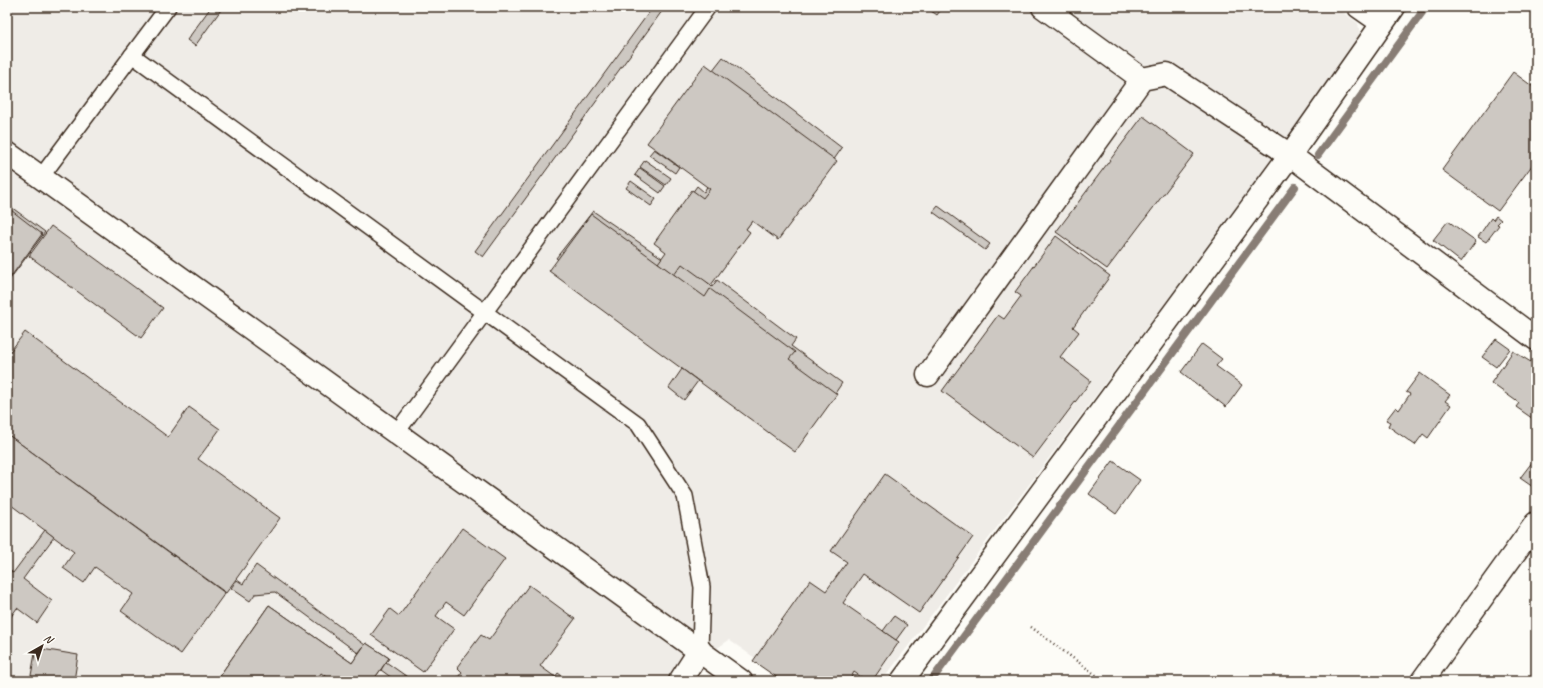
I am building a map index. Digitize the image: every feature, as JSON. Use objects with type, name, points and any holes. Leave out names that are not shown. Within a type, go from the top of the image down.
[{"type":"street","points":[[1043,7],[1142,79]]},
{"type":"street","points":[[902,681],[1290,155],[1388,15],[1360,7]]},
{"type":"street","points":[[928,376],[1142,79],[1167,74],[1290,155],[1536,339]]},
{"type":"street","points":[[7,153],[397,432],[741,681]]},
{"type":"street","points":[[1422,681],[1536,523]]},
{"type":"street","points":[[680,681],[700,650]]},
{"type":"lane","points":[[41,177],[168,7]]},
{"type":"lane","points":[[397,432],[708,7]]},
{"type":"lane","points":[[132,55],[638,424],[685,496],[702,587],[700,650]]},
{"type":"path","points":[[1031,627],[1104,681]]},
{"type":"shaded area","points":[[7,7],[1335,7],[1358,23],[1361,41],[882,681],[788,681],[729,640],[669,681],[7,681]]},
{"type":"building","points":[[211,7],[223,7],[195,46],[187,40]]},
{"type":"building","points":[[653,7],[665,7],[483,257],[475,251]]},
{"type":"building","points":[[926,7],[938,7],[934,13]]},
{"type":"building","points":[[926,7],[943,7],[937,15]]},
{"type":"building","points":[[723,57],[842,148],[788,225],[762,208],[706,281],[712,287],[717,280],[796,339],[791,346],[842,383],[804,439],[556,258],[593,211],[671,264],[680,250],[662,235],[697,186],[704,192],[711,179],[662,135]]},
{"type":"building","points":[[705,64],[837,161],[778,240],[752,221],[746,229],[750,232],[711,285],[682,264],[674,275],[658,263],[666,252],[654,243],[692,190],[703,198],[710,189],[647,143]]},
{"type":"building","points":[[1513,72],[1536,89],[1536,160],[1498,211],[1442,170]]},
{"type":"building","points":[[1143,116],[1194,154],[1107,269],[1056,232]]},
{"type":"building","points":[[654,149],[679,167],[675,173],[649,155]]},
{"type":"building","points":[[645,160],[671,178],[666,185],[640,167]]},
{"type":"building","points":[[640,168],[665,186],[660,193],[635,175]]},
{"type":"building","points":[[631,181],[656,199],[651,206],[626,188]]},
{"type":"building","points":[[7,204],[45,232],[7,283]]},
{"type":"building","points":[[938,206],[990,244],[985,250],[933,212]]},
{"type":"building","points":[[7,207],[42,234],[7,282]]},
{"type":"building","points":[[591,214],[705,297],[710,289],[795,352],[789,359],[837,394],[795,452],[549,271]]},
{"type":"building","points":[[1496,216],[1501,220],[1486,242],[1478,237],[1491,218],[1493,220]]},
{"type":"building","points":[[1448,221],[1476,241],[1461,262],[1433,240]]},
{"type":"building","points":[[51,226],[163,308],[141,338],[29,256]]},
{"type":"building","points":[[1056,236],[1110,276],[1073,327],[1079,332],[1060,357],[1091,381],[1033,458],[942,391],[998,315],[1004,319],[1021,296],[1015,292]]},
{"type":"building","points":[[25,332],[168,437],[189,407],[220,429],[198,459],[280,518],[226,593],[7,434],[7,351],[9,353]]},
{"type":"building","points":[[1496,339],[1510,349],[1496,367],[1482,357]]},
{"type":"building","points":[[1202,344],[1222,359],[1216,366],[1242,385],[1226,407],[1181,372]]},
{"type":"building","points":[[1513,351],[1534,364],[1533,366],[1535,367],[1533,370],[1536,372],[1536,421],[1516,407],[1519,403],[1491,383]]},
{"type":"building","points":[[682,369],[698,381],[684,400],[669,388]]},
{"type":"building","points":[[1420,373],[1450,395],[1445,401],[1451,405],[1428,438],[1423,434],[1415,445],[1388,426],[1390,422],[1386,420],[1396,407],[1399,410],[1410,394],[1406,392]]},
{"type":"building","points":[[7,434],[225,593],[181,654],[121,611],[133,594],[95,567],[84,583],[63,568],[74,552],[7,502]]},
{"type":"building","points":[[1113,461],[1140,480],[1116,514],[1089,494]]},
{"type":"building","points":[[1533,461],[1536,463],[1536,483],[1533,487],[1520,478]]},
{"type":"building","points":[[885,474],[973,537],[919,613],[863,574],[843,603],[899,642],[872,681],[867,681],[854,672],[849,681],[782,681],[753,661],[810,580],[826,591],[847,562],[831,551]]},
{"type":"building","points":[[462,528],[505,559],[464,615],[446,602],[436,616],[454,629],[423,672],[371,635],[390,609],[399,616]]},
{"type":"building","points":[[45,530],[54,537],[23,579],[52,601],[37,623],[17,608],[10,618],[7,616],[7,568],[13,573]]},
{"type":"building","points":[[256,565],[365,645],[358,653],[275,592],[255,594],[250,601],[231,588],[237,580],[243,584]]},
{"type":"building","points":[[529,585],[575,619],[540,666],[555,677],[558,673],[569,681],[455,681],[462,672],[457,667],[481,635],[489,640]]},
{"type":"building","points":[[269,605],[352,663],[366,643],[389,658],[374,679],[377,681],[333,681],[321,673],[316,681],[216,681]]},
{"type":"building","points":[[269,605],[352,663],[366,643],[389,658],[374,679],[377,681],[216,681]]},
{"type":"building","points":[[894,616],[907,625],[896,640],[883,631]]},
{"type":"building","points":[[36,648],[78,655],[74,681],[30,681]]},
{"type":"building","points":[[386,662],[413,681],[396,681],[381,670]]},
{"type":"building","points":[[321,673],[333,681],[316,681]]},
{"type":"waterway","points":[[1318,155],[1426,7]]},
{"type":"waterway","points":[[931,681],[1295,187]]}]
